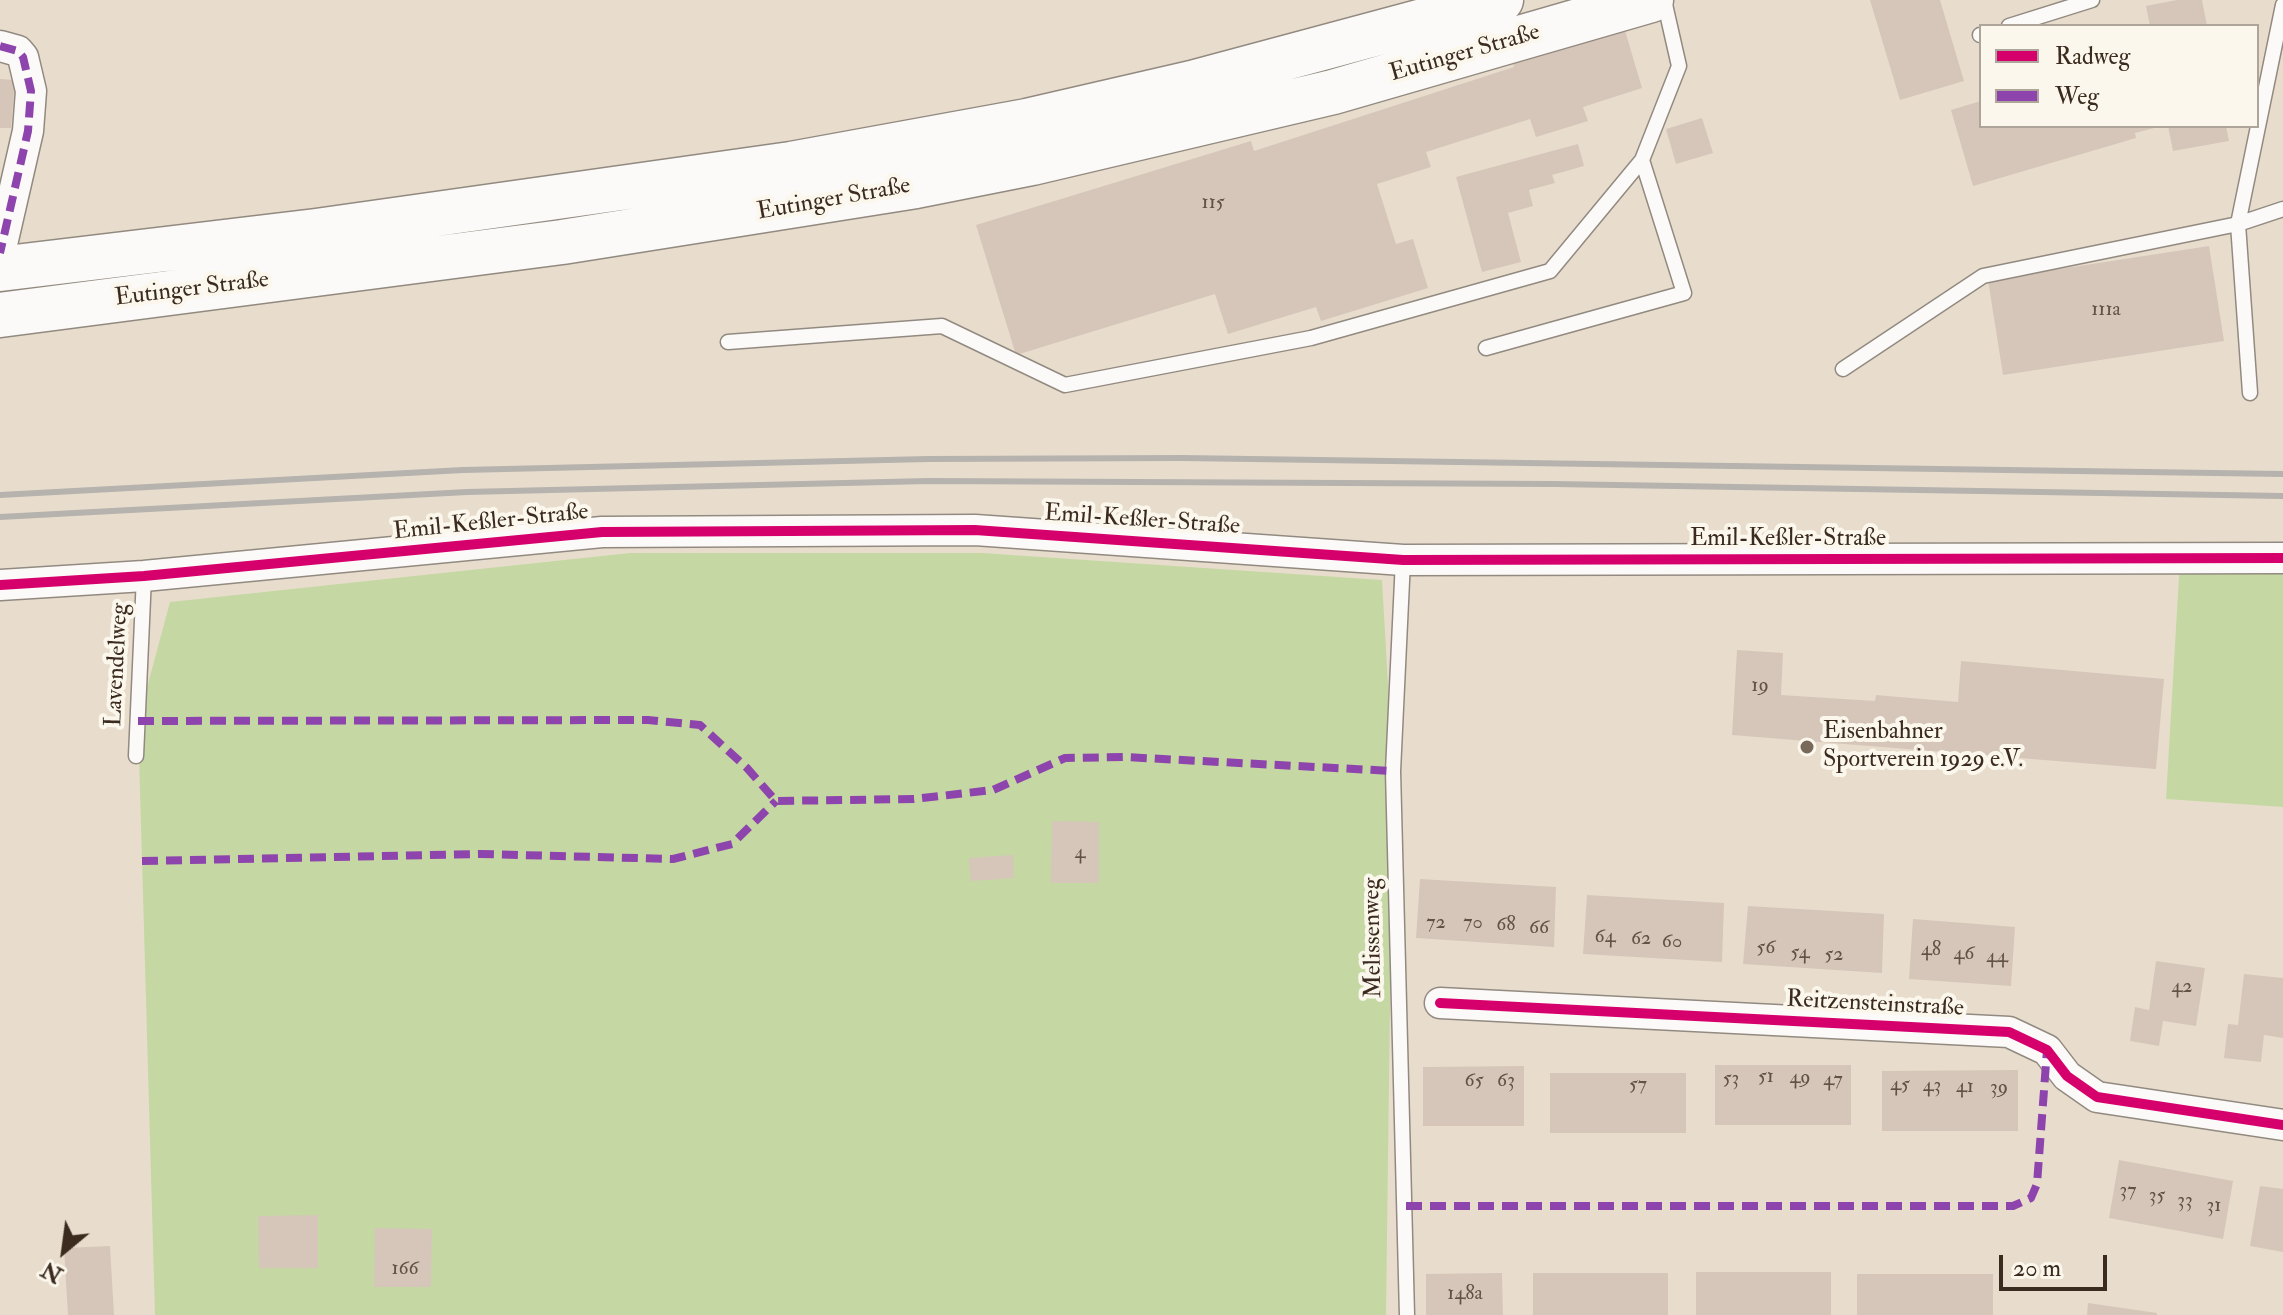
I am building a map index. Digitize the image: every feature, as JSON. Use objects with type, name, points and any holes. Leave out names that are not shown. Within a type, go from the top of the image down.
[{"type":"main road","name":"Eutinger Straße","points":[[0,269],[316,231],[791,164],[1027,121],[1385,22],[1501,0]]},
{"type":"main road","name":"Eutinger Straße","points":[[0,315],[562,242],[916,186],[1032,163],[1333,92],[1651,0]]},
{"type":"street","points":[[0,46],[18,51],[23,57],[31,91],[28,131],[0,253]]},
{"type":"street","name":"Emil-Keßler-Straße","points":[[0,585],[144,576],[602,532],[975,530],[1403,560],[1597,568],[2283,558]]},
{"type":"street","name":"Reitzensteinstraße","points":[[1440,1003],[2009,1032],[2047,1050],[2067,1076],[2097,1097],[2283,1125]]},
{"type":"lane","points":[[728,342],[942,326],[1065,385],[1311,338],[1550,271],[1642,160],[1679,66],[1664,0]]},
{"type":"lane","points":[[2015,24],[2092,0]]},
{"type":"lane","points":[[2259,122],[2283,5]]},
{"type":"lane","points":[[2250,393],[2238,224],[2258,128]]},
{"type":"lane","points":[[1486,348],[1684,293],[1642,160]]},
{"type":"lane","points":[[1843,369],[1983,276],[2238,224],[2283,209]]},
{"type":"lane","name":"Melissenweg","points":[[1403,560],[1393,771],[1407,1315]]},
{"type":"lane","name":"Lavendelweg","points":[[136,756],[144,576]]},
{"type":"green space","points":[[630,553],[982,553],[1382,580],[1393,771],[1386,1315],[155,1315],[138,721],[170,602]]},
{"type":"green space","points":[[2180,559],[2283,566],[2283,807],[2166,799]]},
{"type":"building","points":[[1870,0],[1940,0],[1964,81],[1900,100]]},
{"type":"building","points":[[2177,0],[2202,0],[2207,24],[2150,24],[2146,6]]},
{"type":"building","points":[[1624,27],[1642,88],[1583,107],[1588,121],[1536,137],[1530,119],[1426,152],[1431,167],[1377,184],[1396,244],[1413,239],[1428,288],[1321,321],[1316,307],[1228,334],[1215,294],[1016,355],[976,225],[1251,141],[1254,151],[1514,67],[1512,61]]},
{"type":"building","points":[[0,79],[15,80],[11,128],[0,128]]},
{"type":"building","points":[[1979,102],[1979,128],[2154,128],[2135,133],[2136,138],[1973,186],[1951,110]]},
{"type":"building","points":[[1702,118],[1713,153],[1676,164],[1666,129]]},
{"type":"building","points":[[2168,128],[2226,128],[2229,141],[2173,151]]},
{"type":"building","points":[[1578,144],[1584,166],[1552,175],[1555,183],[1529,190],[1533,206],[1508,213],[1521,262],[1482,272],[1456,177]]},
{"type":"building","points":[[2209,246],[2224,341],[2003,375],[1988,280]]},
{"type":"building","points":[[1737,650],[1783,653],[1781,695],[1875,701],[1876,695],[1958,702],[1961,661],[2164,679],[2156,769],[1732,735]]},
{"type":"building","points":[[1052,821],[1099,822],[1099,883],[1051,883]]},
{"type":"building","points":[[1013,855],[1014,878],[971,881],[969,858]]},
{"type":"building","points":[[1420,879],[1556,887],[1554,947],[1416,938]]},
{"type":"building","points":[[1587,895],[1724,903],[1722,962],[1583,954]]},
{"type":"building","points":[[1748,906],[1884,914],[1882,973],[1743,964]]},
{"type":"building","points":[[1913,919],[2015,927],[2011,986],[1909,979]]},
{"type":"building","points":[[2156,961],[2205,968],[2196,1026],[2163,1021],[2159,1046],[2130,1041],[2135,1007],[2149,1010]]},
{"type":"building","points":[[2244,974],[2283,978],[2283,1038],[2264,1035],[2261,1062],[2224,1058],[2228,1024],[2238,1025]]},
{"type":"building","points":[[1715,1065],[1851,1065],[1851,1125],[1715,1125]]},
{"type":"building","points":[[1524,1066],[1524,1126],[1423,1126],[1423,1067]]},
{"type":"building","points":[[2018,1070],[2018,1131],[1882,1131],[1882,1071]]},
{"type":"building","points":[[1550,1073],[1686,1073],[1686,1133],[1550,1133]]},
{"type":"building","points":[[2119,1160],[2233,1181],[2223,1239],[2109,1218]]},
{"type":"building","points":[[2260,1186],[2283,1189],[2283,1252],[2250,1246]]},
{"type":"building","points":[[318,1215],[318,1268],[259,1268],[258,1216]]},
{"type":"building","points":[[375,1228],[432,1229],[431,1287],[374,1287]]},
{"type":"building","points":[[110,1246],[114,1315],[68,1315],[64,1248]]},
{"type":"building","points":[[1696,1272],[1831,1272],[1831,1315],[1696,1315]]},
{"type":"building","points":[[1502,1273],[1503,1315],[1426,1315],[1426,1274]]},
{"type":"building","points":[[1533,1273],[1668,1273],[1668,1315],[1533,1315]]},
{"type":"building","points":[[1857,1274],[1993,1274],[1993,1315],[1857,1315]]},
{"type":"building","points":[[2088,1303],[2157,1313],[2157,1315],[2087,1315]]},
{"type":"railway","points":[[0,495],[463,470],[928,459],[1182,458],[2283,474]]},
{"type":"railway","points":[[0,517],[467,492],[928,481],[1554,484],[2283,496]]},
{"type":"marked path","points":[[0,46],[18,51],[23,57],[31,91],[28,131],[0,253]]},
{"type":"marked path","points":[[138,721],[648,720],[700,725],[747,768],[776,801],[914,799],[993,790],[1065,758],[1124,757],[1393,771]]},
{"type":"marked path","points":[[142,861],[480,854],[673,859],[732,844],[776,801]]},
{"type":"marked path","points":[[1406,1206],[2013,1206],[2031,1198],[2037,1184],[2047,1050]]},
{"type":"cycle path","points":[[0,585],[144,576],[602,532],[975,530],[1403,560],[2283,558]]},
{"type":"cycle path","points":[[1440,1003],[2009,1032],[2047,1050],[2067,1076],[2097,1097],[2283,1125]]},
{"type":"place","name":"Eisenbahner Sportverein 1929 e.V.","points":[[1807,747]]}]
